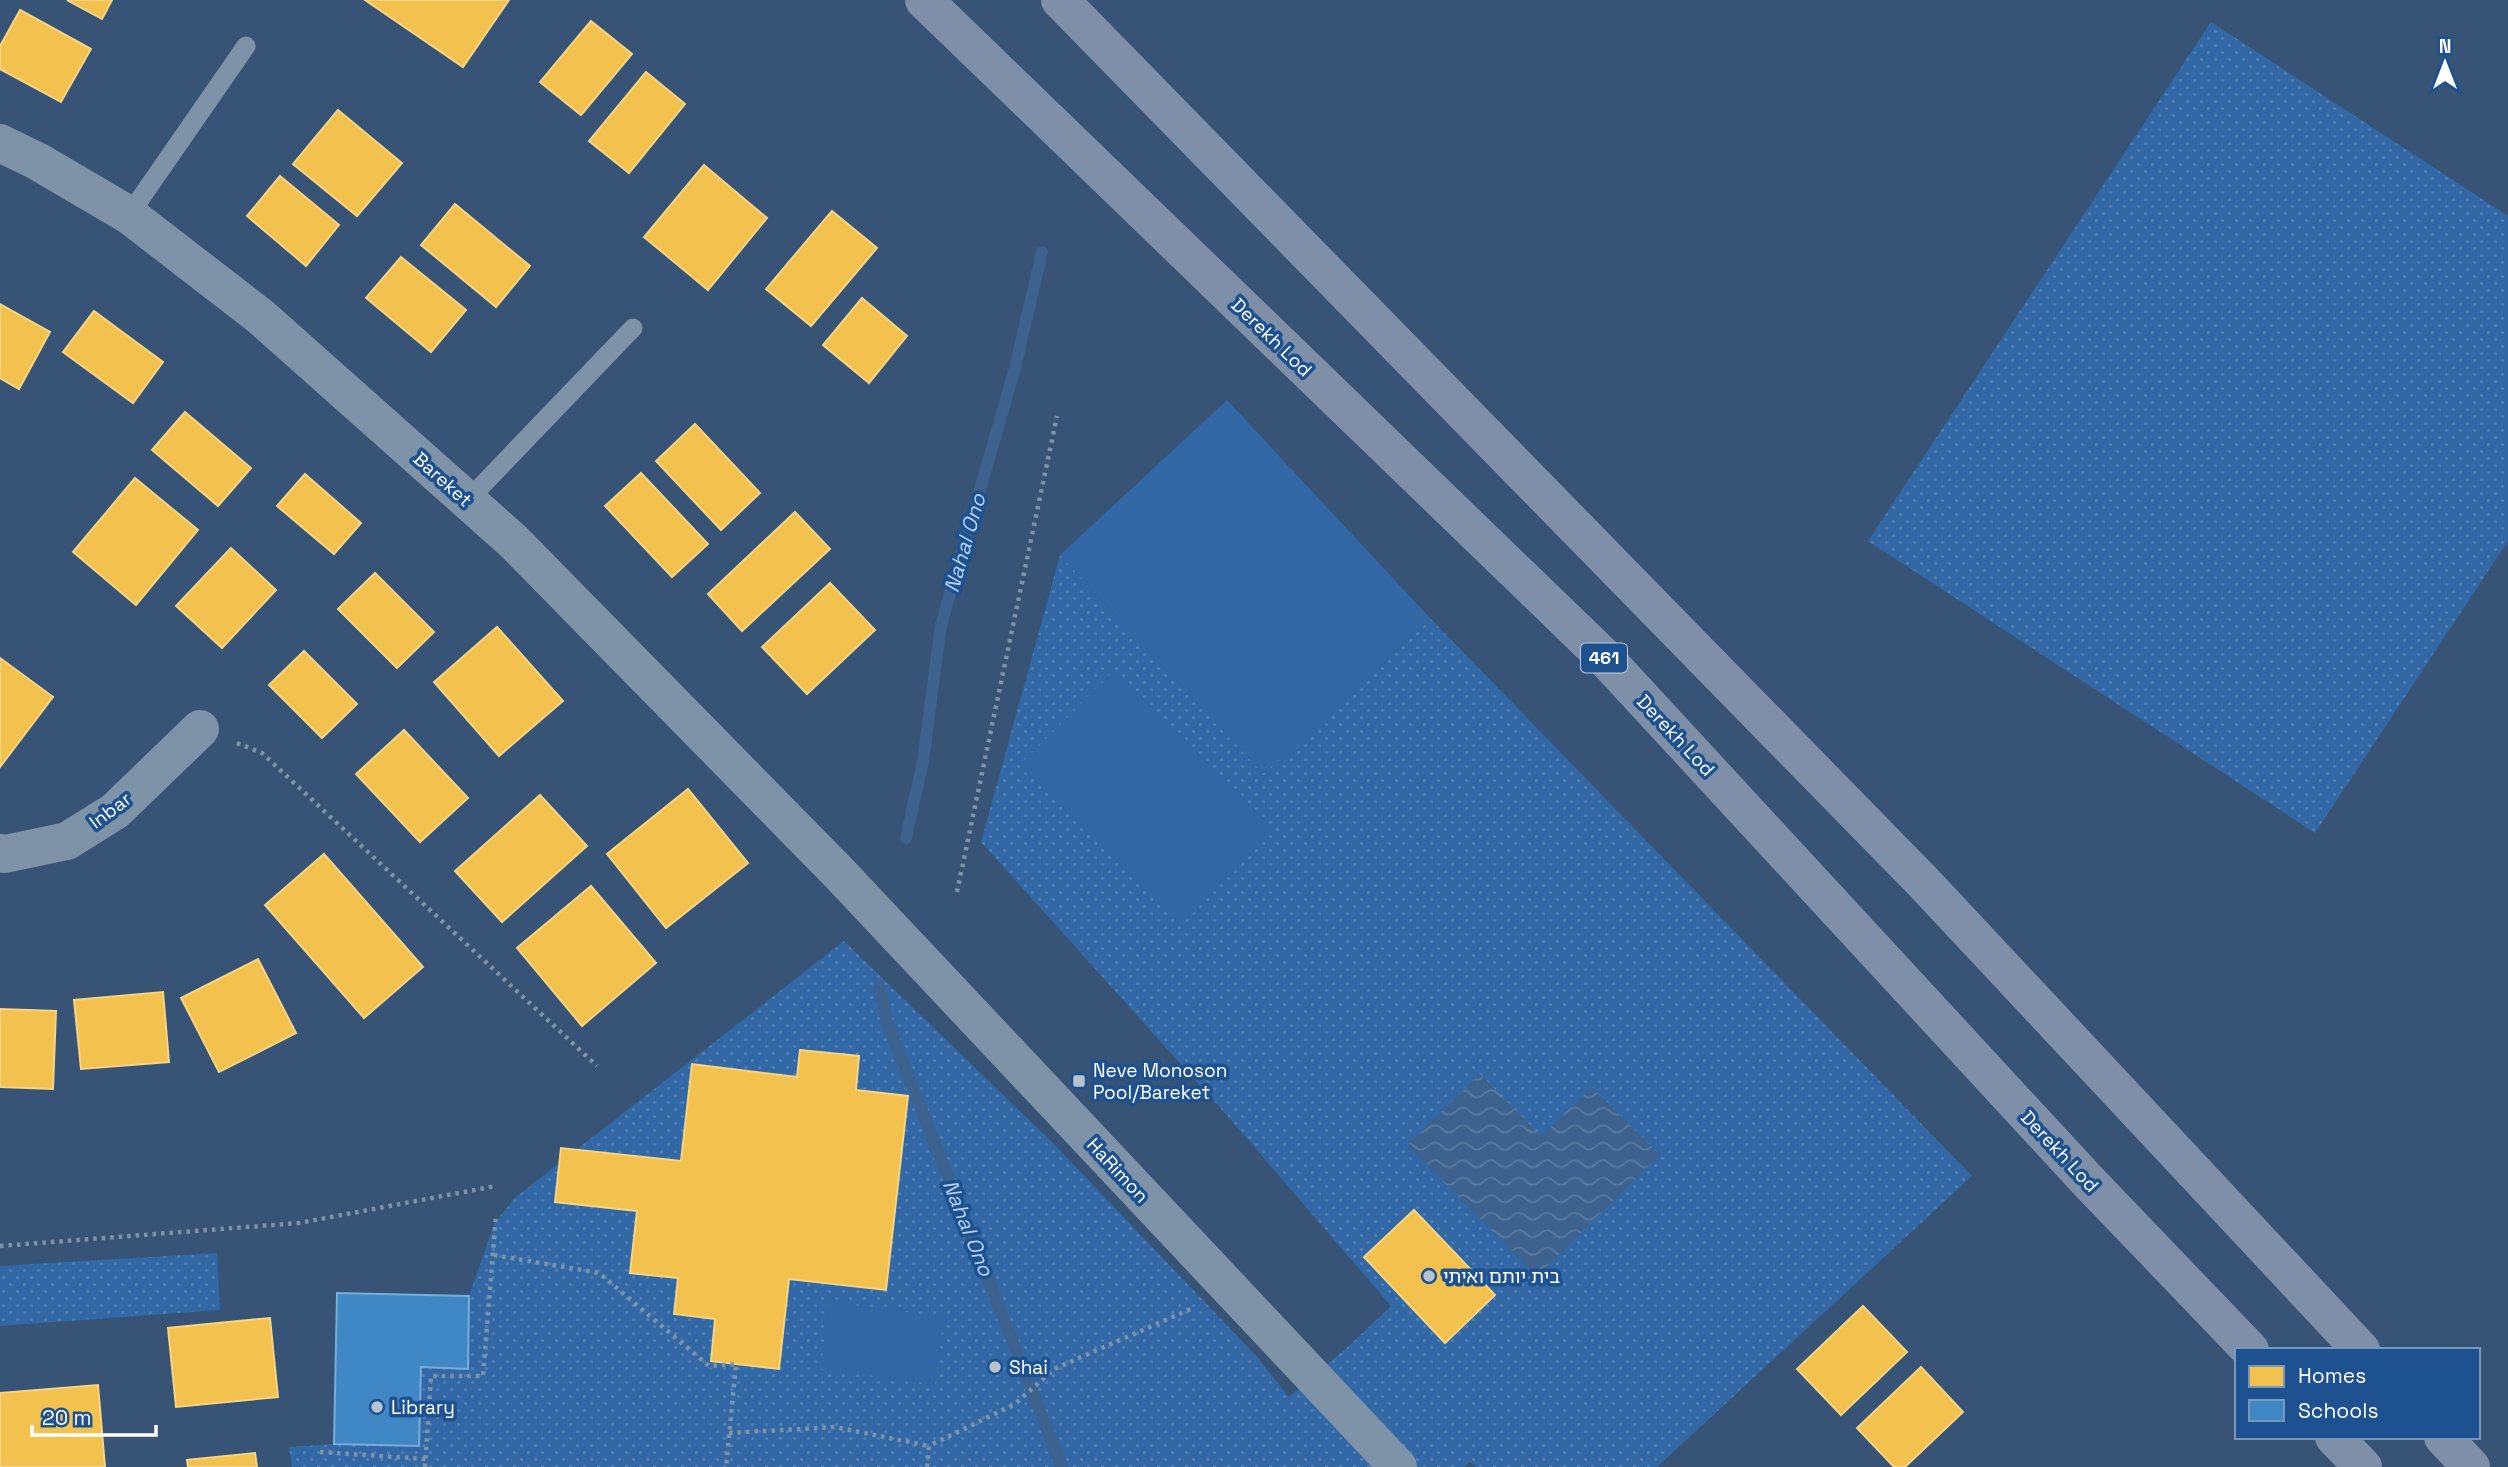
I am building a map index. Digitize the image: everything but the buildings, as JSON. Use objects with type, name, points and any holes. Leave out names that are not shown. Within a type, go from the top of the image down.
[{"type":"main road","name":"Derekh Lod","points":[[924,0],[1603,656],[2086,1179],[2248,1348]]},
{"type":"main road","points":[[1060,0],[1925,884],[2359,1348]]},
{"type":"main road","points":[[2336,1439],[2363,1467]]},
{"type":"main road","points":[[2445,1439],[2471,1467]]},
{"type":"street","name":"Bareket","points":[[0,144],[37,161],[129,215],[261,317],[513,541],[839,873]]},
{"type":"street","name":"Inbar","points":[[0,853],[67,841],[115,811],[200,729]]},
{"type":"street","name":"HaRimon","points":[[839,873],[1398,1467]]},
{"type":"lane","points":[[129,215],[246,46]]},
{"type":"lane","points":[[467,501],[633,328]]},
{"type":"path","points":[[957,892],[1057,416]]},
{"type":"path","points":[[262,753],[597,1066]]},
{"type":"path","points":[[0,1246],[299,1223],[496,1186]]},
{"type":"path","points":[[425,1467],[431,1376],[483,1376],[496,1215]]},
{"type":"path","points":[[494,1255],[599,1273],[709,1366],[736,1364],[726,1467]]},
{"type":"path","points":[[729,1433],[835,1427],[929,1446],[1015,1404],[1054,1370],[1194,1308],[1223,1282]]},
{"type":"path","points":[[926,1467],[929,1446]]},
{"type":"path","points":[[320,1452],[426,1459]]},
{"type":"shaded area","points":[[2211,22],[2508,216],[2508,541],[2315,833],[1868,541]]},
{"type":"shaded area","points":[[1227,400],[1431,619],[1263,774],[1060,555]]},
{"type":"shaded area","points":[[1060,555],[1263,773],[1431,619],[1972,1176],[1657,1467],[1476,1467],[1470,1462],[1464,1467],[292,1467],[289,1447],[334,1444],[419,1446],[421,1367],[468,1369],[469,1296],[495,1222],[517,1196],[844,941],[1054,1144],[1259,1359],[1289,1397],[1391,1306],[1232,1121],[981,842]]},
{"type":"shaded area","points":[[1113,671],[1275,830],[1182,924],[1020,765]]},
{"type":"shaded area","points":[[217,1253],[220,1310],[0,1326],[0,1266]]},
{"type":"shaded area","points":[[829,1302],[944,1317],[935,1384],[821,1369]]},
{"type":"water","points":[[1480,1074],[1541,1136],[1592,1087],[1660,1155],[1537,1276],[1407,1145]]},
{"type":"waterway","name":"Nahal Ono","points":[[906,838],[923,761],[941,625],[1015,368],[1042,252]]},
{"type":"waterway","name":"Nahal Ono","points":[[880,988],[887,1022],[1062,1467]]},
{"type":"place","name":"Neve Monoson Pool/Bareket","points":[[1079,1081]]},
{"type":"place","name":"בית יותם ואיתי","points":[[1429,1276]]},
{"type":"place","name":"Shai","points":[[995,1367]]},
{"type":"place","name":"Library","points":[[377,1407]]}]
